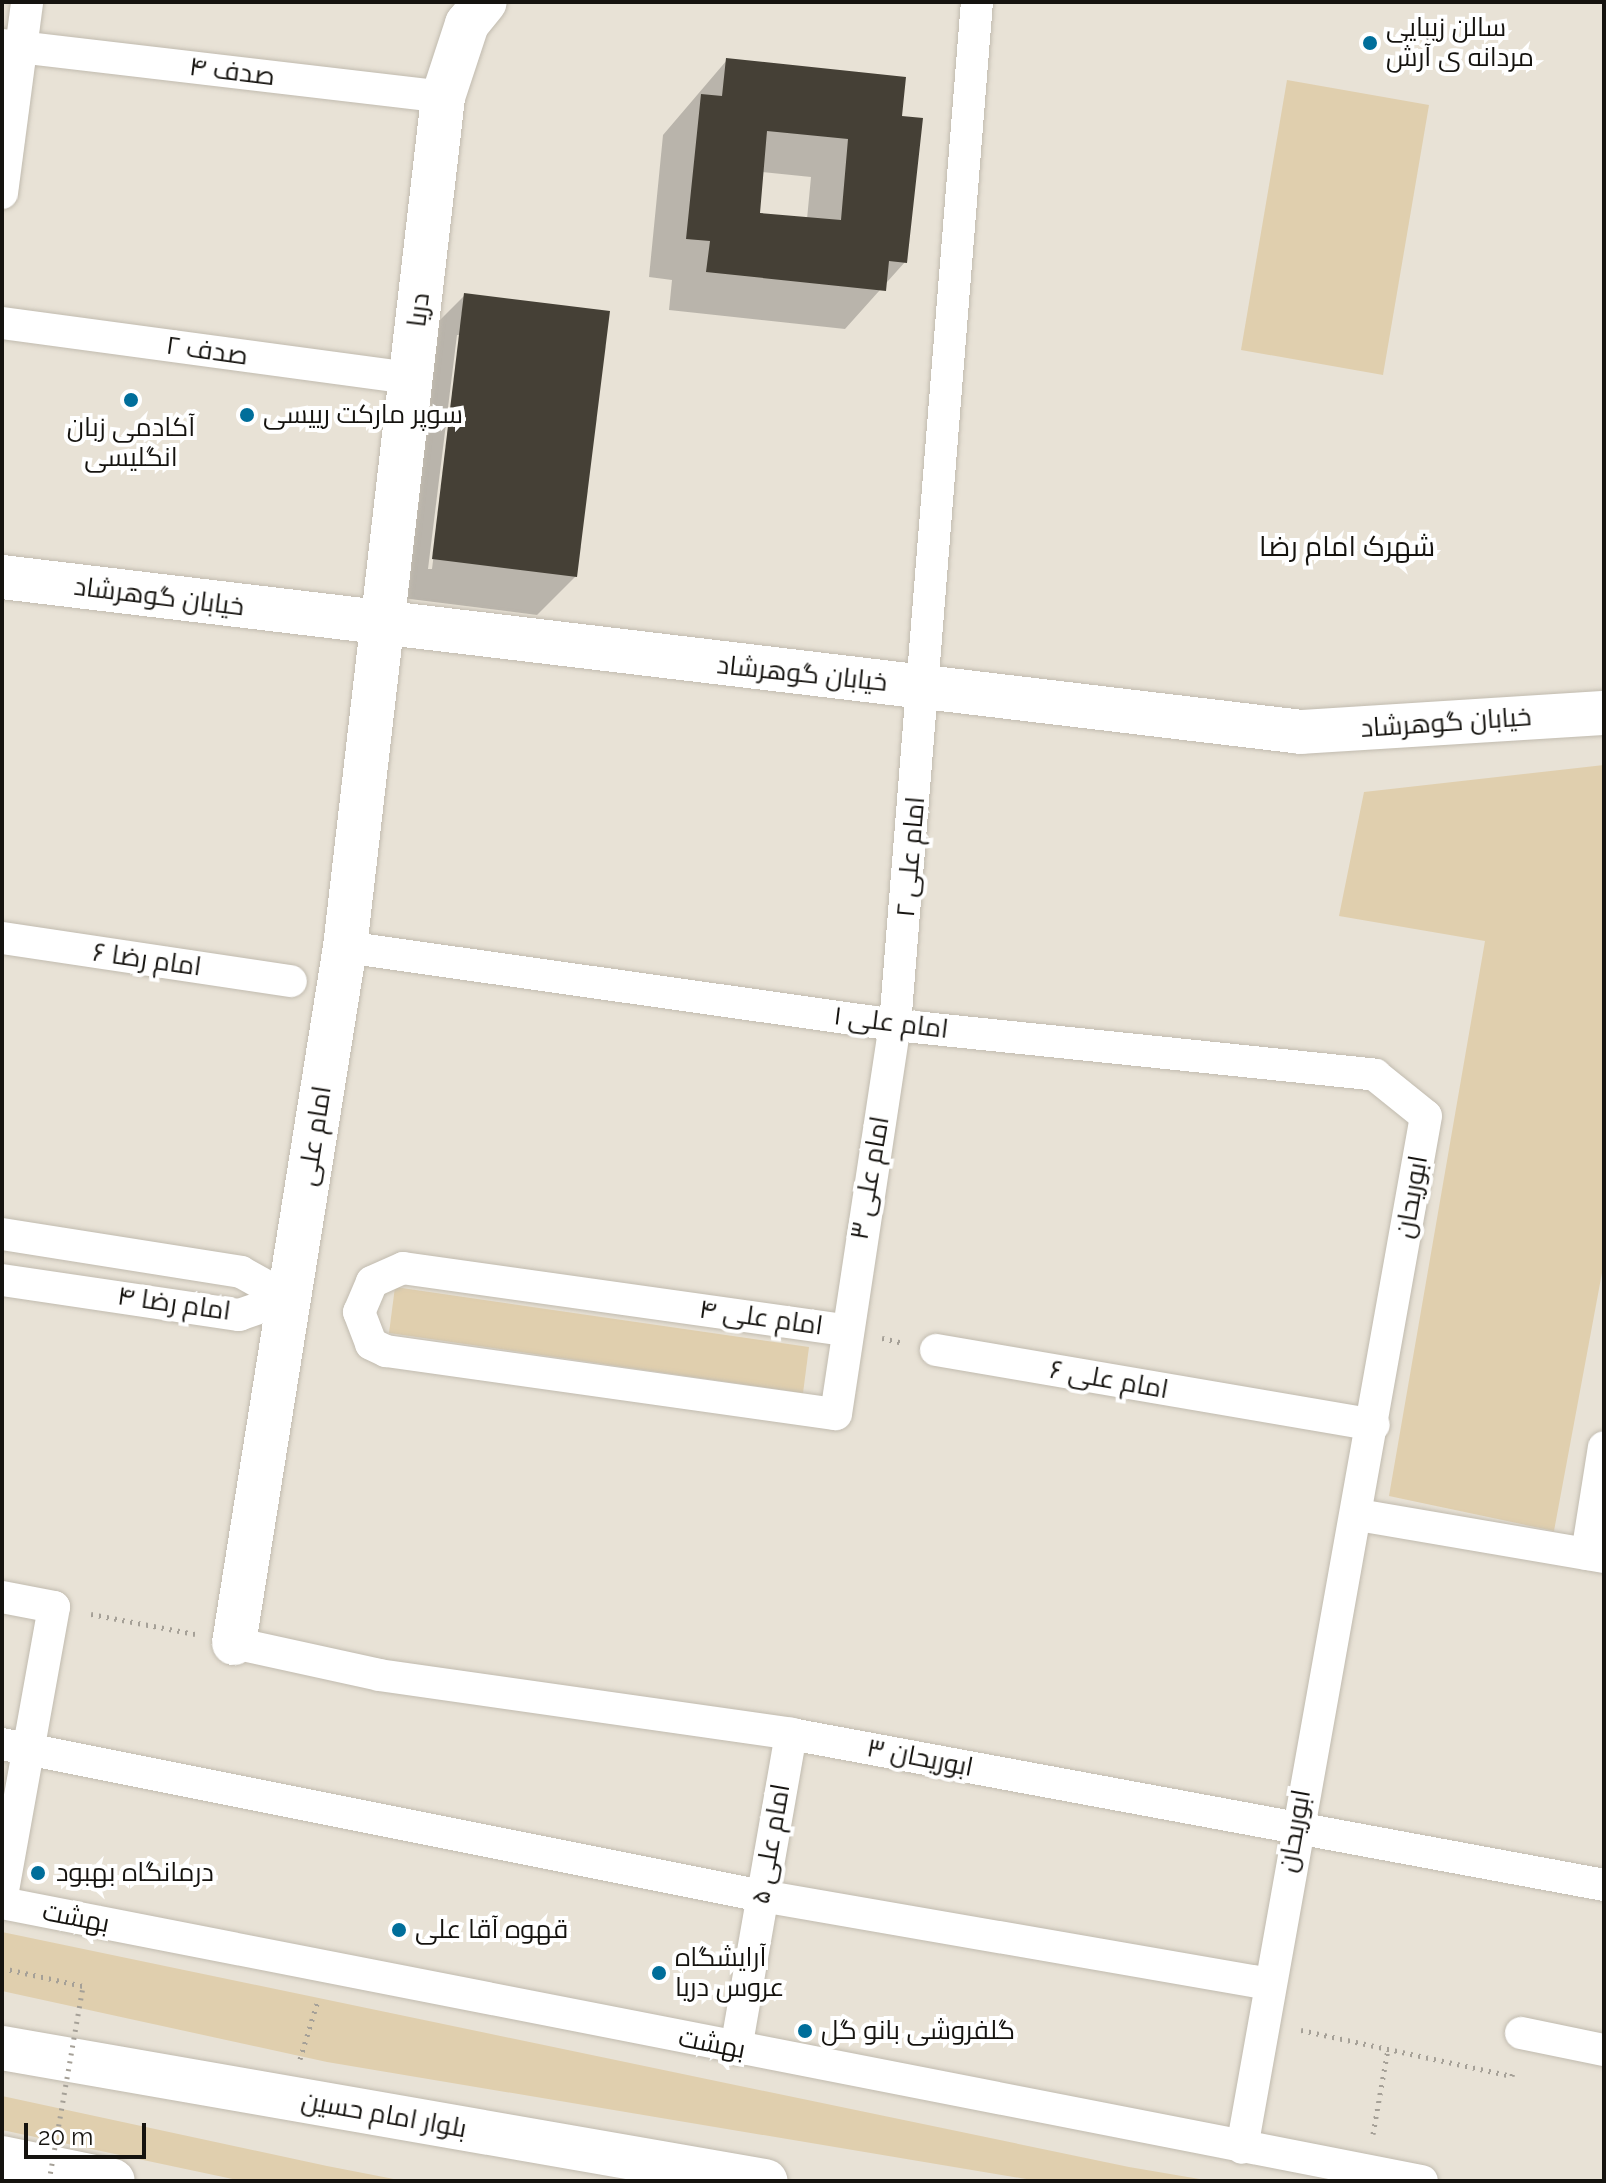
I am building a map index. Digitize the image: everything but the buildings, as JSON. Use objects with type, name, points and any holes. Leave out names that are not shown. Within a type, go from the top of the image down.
[{"type":"main road","name":"دریا","points":[[378,626],[411,378],[443,97],[467,24],[485,2]]},
{"type":"main road","name":"خیابان گوهرشاد","points":[[2,577],[378,626],[1301,732],[1604,713]]},
{"type":"main road","name":"امام علی","points":[[234,1643],[345,947],[378,626]]},
{"type":"main road","name":"بلوار امام حسین","points":[[2,2048],[765,2181]]},
{"type":"main road","points":[[2,2158],[113,2181]]},
{"type":"street","points":[[2,193],[12,47],[27,2]]},
{"type":"street","name":"امام علی ۲","points":[[895,1025],[927,688],[977,2]]},
{"type":"street","name":"صدف ۴","points":[[12,47],[443,97]]},
{"type":"street","name":"صدف ۲","points":[[2,323],[411,378]]},
{"type":"street","name":"امام رضا ۶","points":[[2,938],[291,981]]},
{"type":"street","name":"امام علی ۱","points":[[345,947],[895,1025],[1375,1075],[1426,1116]]},
{"type":"street","name":"امام علی ۳","points":[[844,1330],[895,1025]]},
{"type":"street","name":"ابوریحان","points":[[1242,2148],[1294,1828],[1358,1515],[1426,1116]]},
{"type":"street","name":"امام رضا ۴","points":[[2,1234],[241,1272],[288,1298]]},
{"type":"street","name":"امام علی ۴","points":[[403,1268],[844,1330],[836,1414],[386,1351],[371,1344],[359,1312],[372,1282],[403,1268]]},
{"type":"street","name":"امام رضا ۴","points":[[2,1280],[239,1315],[288,1298]]},
{"type":"street","name":"امام علی ۶","points":[[936,1350],[1374,1425]]},
{"type":"street","points":[[1358,1515],[1595,1556],[1604,1447]]},
{"type":"street","points":[[2,1597],[54,1607],[14,1747],[2,1895]]},
{"type":"street","name":"ابوریحان ۳","points":[[234,1643],[379,1675],[791,1734],[1604,1885]]},
{"type":"street","name":"امام علی ۵","points":[[736,2049],[791,1734]]},
{"type":"street","points":[[14,1747],[762,1896],[1270,1984]]},
{"type":"street","name":"بهشت","points":[[2,1903],[1422,2181]]},
{"type":"street","points":[[1521,2033],[1604,2050]]},
{"type":"path","points":[[844,1330],[936,1350]]},
{"type":"path","points":[[54,1607],[234,1643]]},
{"type":"path","points":[[2,1968],[83,1986],[49,2181]]},
{"type":"path","points":[[289,2098],[328,1968]]},
{"type":"path","points":[[1264,2022],[1512,2076],[1521,2033]]},
{"type":"path","points":[[1367,2171],[1388,2049]]},
{"type":"shaded area","points":[[1287,80],[1429,105],[1383,375],[1241,350]]},
{"type":"shaded area","points":[[1604,765],[1604,1262],[1554,1531],[1389,1496],[1485,941],[1339,916],[1364,792]]},
{"type":"shaded area","points":[[395,1287],[809,1347],[803,1393],[389,1333]]},
{"type":"shaded area","points":[[2,1932],[1129,2167],[1211,2181],[1038,2181],[327,2062],[2,1991]]},
{"type":"shaded area","points":[[2,2096],[404,2181],[242,2181],[2,2130]]},
{"type":"place","name":"سالن زیبایی مردانه ی آرش","points":[[1370,43]]},
{"type":"place","name":"آکادمی زبان انگلیسی","points":[[131,400]]},
{"type":"place","name":"سوپر مارکت رییسی","points":[[247,415]]},
{"type":"place","name":"درمانگاه بهبود","points":[[38,1873]]},
{"type":"place","name":"قهوه آقا علی","points":[[399,1930]]},
{"type":"place","name":"آرایشگاه عروس دریا","points":[[659,1973]]},
{"type":"place","name":"گلفروشی بانو گل","points":[[805,2031]]},
{"type":"district","name":"شهرک امام رضا","points":[[1347,547]]}]
